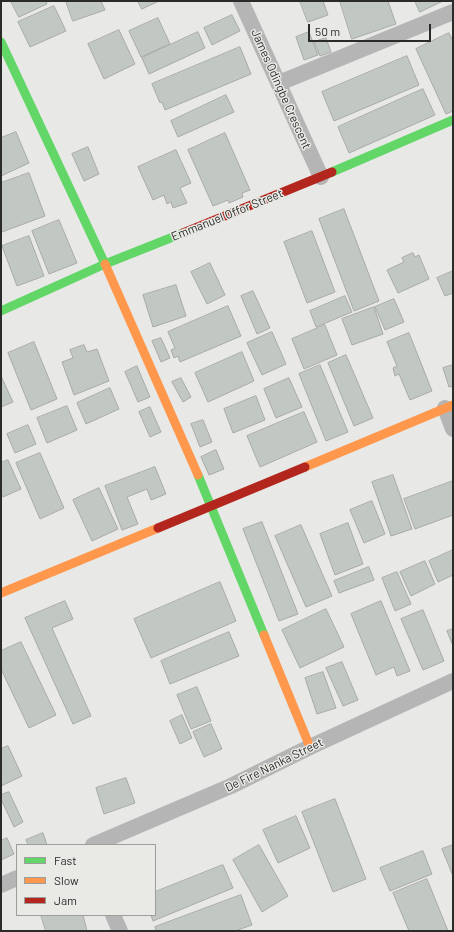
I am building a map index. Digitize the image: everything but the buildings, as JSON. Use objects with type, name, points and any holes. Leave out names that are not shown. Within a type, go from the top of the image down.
[{"type":"street","name":"James Odingbe Crescent","points":[[241,1],[321,177]]},
{"type":"street","points":[[279,83],[453,12]]},
{"type":"street","points":[[1,42],[106,264],[211,504],[310,747]]},
{"type":"street","name":"Emmanuel Offor Street","points":[[1,311],[106,264],[321,177],[453,120]]},
{"type":"street","points":[[1,593],[211,504],[449,406],[453,429]]},
{"type":"street","name":"De Fire Nanka Street","points":[[95,844],[231,786],[310,747],[453,681]]},
{"type":"street","points":[[1,885],[16,878]]},
{"type":"street","points":[[113,916],[120,931]]},
{"type":"traffic: fast","points":[[1,42],[105,264]]},
{"type":"traffic: fast","points":[[332,172],[453,120]]},
{"type":"traffic: fast","points":[[1,311],[105,264],[183,233]]},
{"type":"traffic: fast","points":[[198,475],[264,635]]},
{"type":"traffic: slow","points":[[105,264],[198,475]]},
{"type":"traffic: slow","points":[[305,467],[453,405]]},
{"type":"traffic: slow","points":[[1,593],[158,528]]},
{"type":"traffic: slow","points":[[264,635],[310,747]]},
{"type":"traffic: jam","points":[[183,233],[332,172]]},
{"type":"traffic: jam","points":[[158,528],[305,467]]}]
